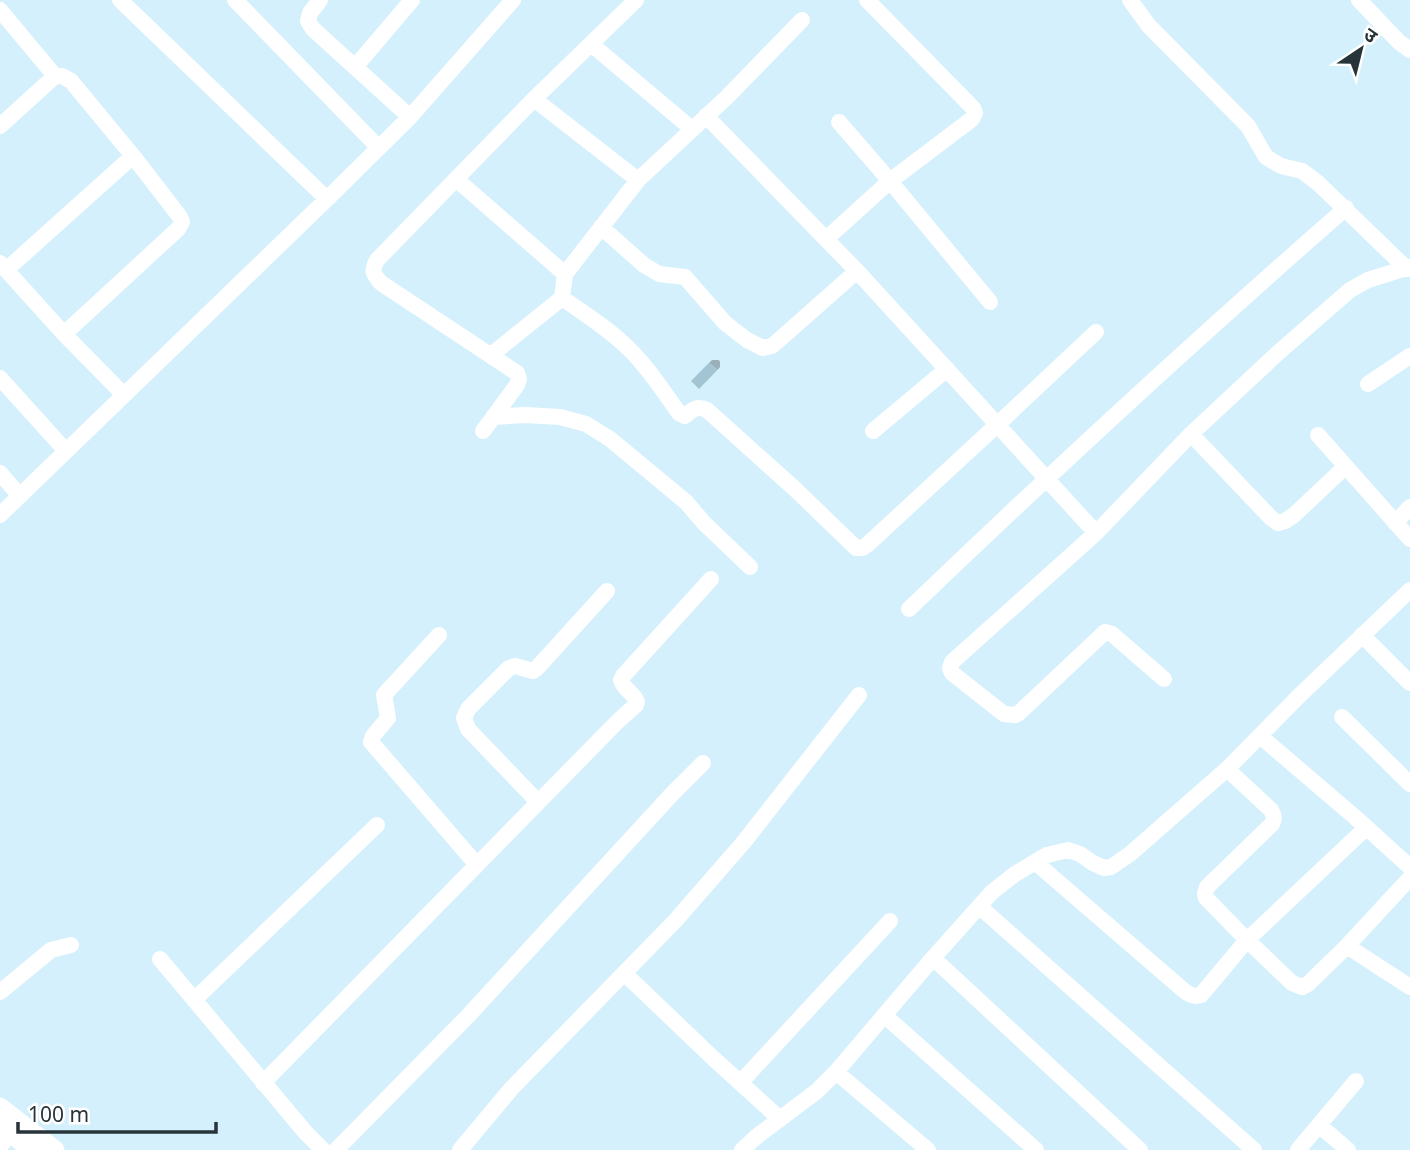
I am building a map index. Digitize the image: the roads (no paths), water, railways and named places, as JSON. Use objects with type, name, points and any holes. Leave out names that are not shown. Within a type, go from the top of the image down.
[{"type":"main road","points":[[0,1107],[8,1132],[32,1150]]},
{"type":"main road","points":[[8,1132],[55,1150]]},
{"type":"street","points":[[120,0],[327,199]]},
{"type":"street","points":[[235,0],[379,148]]},
{"type":"street","points":[[320,0],[310,13],[308,21],[313,29],[410,117]]},
{"type":"street","points":[[355,67],[412,0]]},
{"type":"street","points":[[0,515],[410,117],[513,0]]},
{"type":"street","points":[[1130,0],[1149,26],[1248,126],[1266,158],[1281,166],[1302,171],[1318,183],[1408,268],[1368,280],[1350,290],[1191,434],[1096,533],[952,662],[950,667],[952,673],[1004,714],[1015,715],[1105,632],[1112,634],[1164,679]]},
{"type":"street","points":[[1359,0],[1410,50]]},
{"type":"street","points":[[483,431],[517,386],[519,379],[516,373],[381,283],[372,269],[377,260],[632,1]]},
{"type":"street","points":[[827,239],[890,181],[972,119],[975,113],[874,3]]},
{"type":"street","points":[[0,10],[55,76]]},
{"type":"street","points":[[491,355],[562,298],[565,274],[638,180],[726,98],[802,20]]},
{"type":"street","points":[[591,44],[692,129]]},
{"type":"street","points":[[0,126],[55,76],[62,76],[71,81],[133,156],[182,222],[178,229],[64,334]]},
{"type":"street","points":[[534,99],[638,180]]},
{"type":"street","points":[[706,116],[857,271],[1096,533]]},
{"type":"street","points":[[839,121],[990,302]]},
{"type":"street","points":[[124,395],[3,266],[133,156]]},
{"type":"street","points":[[456,179],[565,274]]},
{"type":"street","points":[[909,609],[1046,478],[1238,302],[1346,208]]},
{"type":"street","points":[[601,227],[644,265],[659,274],[685,277],[725,323],[762,348],[772,346],[857,271]]},
{"type":"street","points":[[562,298],[628,348],[679,413],[685,416],[694,409],[706,410],[795,489],[856,548],[868,544],[1096,332]]},
{"type":"street","points":[[1368,384],[1410,356]]},
{"type":"street","points":[[873,430],[947,369]]},
{"type":"street","points":[[0,378],[66,451]]},
{"type":"street","points":[[494,417],[560,417],[586,424],[610,439],[686,502],[750,567]]},
{"type":"street","points":[[1191,434],[1278,523],[1294,515],[1345,467]]},
{"type":"street","points":[[1318,435],[1410,540]]},
{"type":"street","points":[[0,473],[19,495]]},
{"type":"street","points":[[1395,523],[1410,507]]},
{"type":"street","points":[[263,1083],[636,705],[635,698],[622,684],[623,676],[711,579]]},
{"type":"street","points":[[742,1150],[817,1091],[836,1072],[992,892],[1014,874],[1047,855],[1068,850],[1104,868],[1111,867],[1130,854],[1227,769],[1410,590]]},
{"type":"street","points":[[538,802],[468,729],[464,719],[468,709],[509,668],[515,666],[533,671],[537,668],[607,591]]},
{"type":"street","points":[[439,635],[384,695],[388,718],[371,742],[477,864]]},
{"type":"street","points":[[1362,635],[1410,683]]},
{"type":"street","points":[[460,1150],[511,1089],[675,921],[743,843],[859,695]]},
{"type":"street","points":[[1342,717],[1410,784]]},
{"type":"street","points":[[1260,736],[1410,867]]},
{"type":"street","points":[[336,1150],[467,1017],[703,763]]},
{"type":"street","points":[[1227,769],[1271,810],[1274,816],[1272,824],[1207,887],[1205,894],[1208,901],[1292,984],[1302,987],[1308,984],[1410,878]]},
{"type":"street","points":[[194,1000],[377,825]]},
{"type":"street","points":[[1035,862],[1181,988],[1194,996],[1201,995],[1247,940],[1366,828]]},
{"type":"street","points":[[980,907],[1254,1150]]},
{"type":"street","points":[[740,1083],[890,921]]},
{"type":"street","points":[[0,992],[51,950],[71,945]]},
{"type":"street","points":[[1347,946],[1410,987]]},
{"type":"street","points":[[933,958],[1140,1150]]},
{"type":"street","points":[[160,959],[263,1083],[323,1150]]},
{"type":"street","points":[[624,973],[780,1119]]},
{"type":"street","points":[[884,1015],[1036,1150]]},
{"type":"street","points":[[836,1072],[928,1150]]},
{"type":"street","points":[[1298,1150],[1356,1081]]},
{"type":"street","points":[[1319,1125],[1348,1150]]}]
